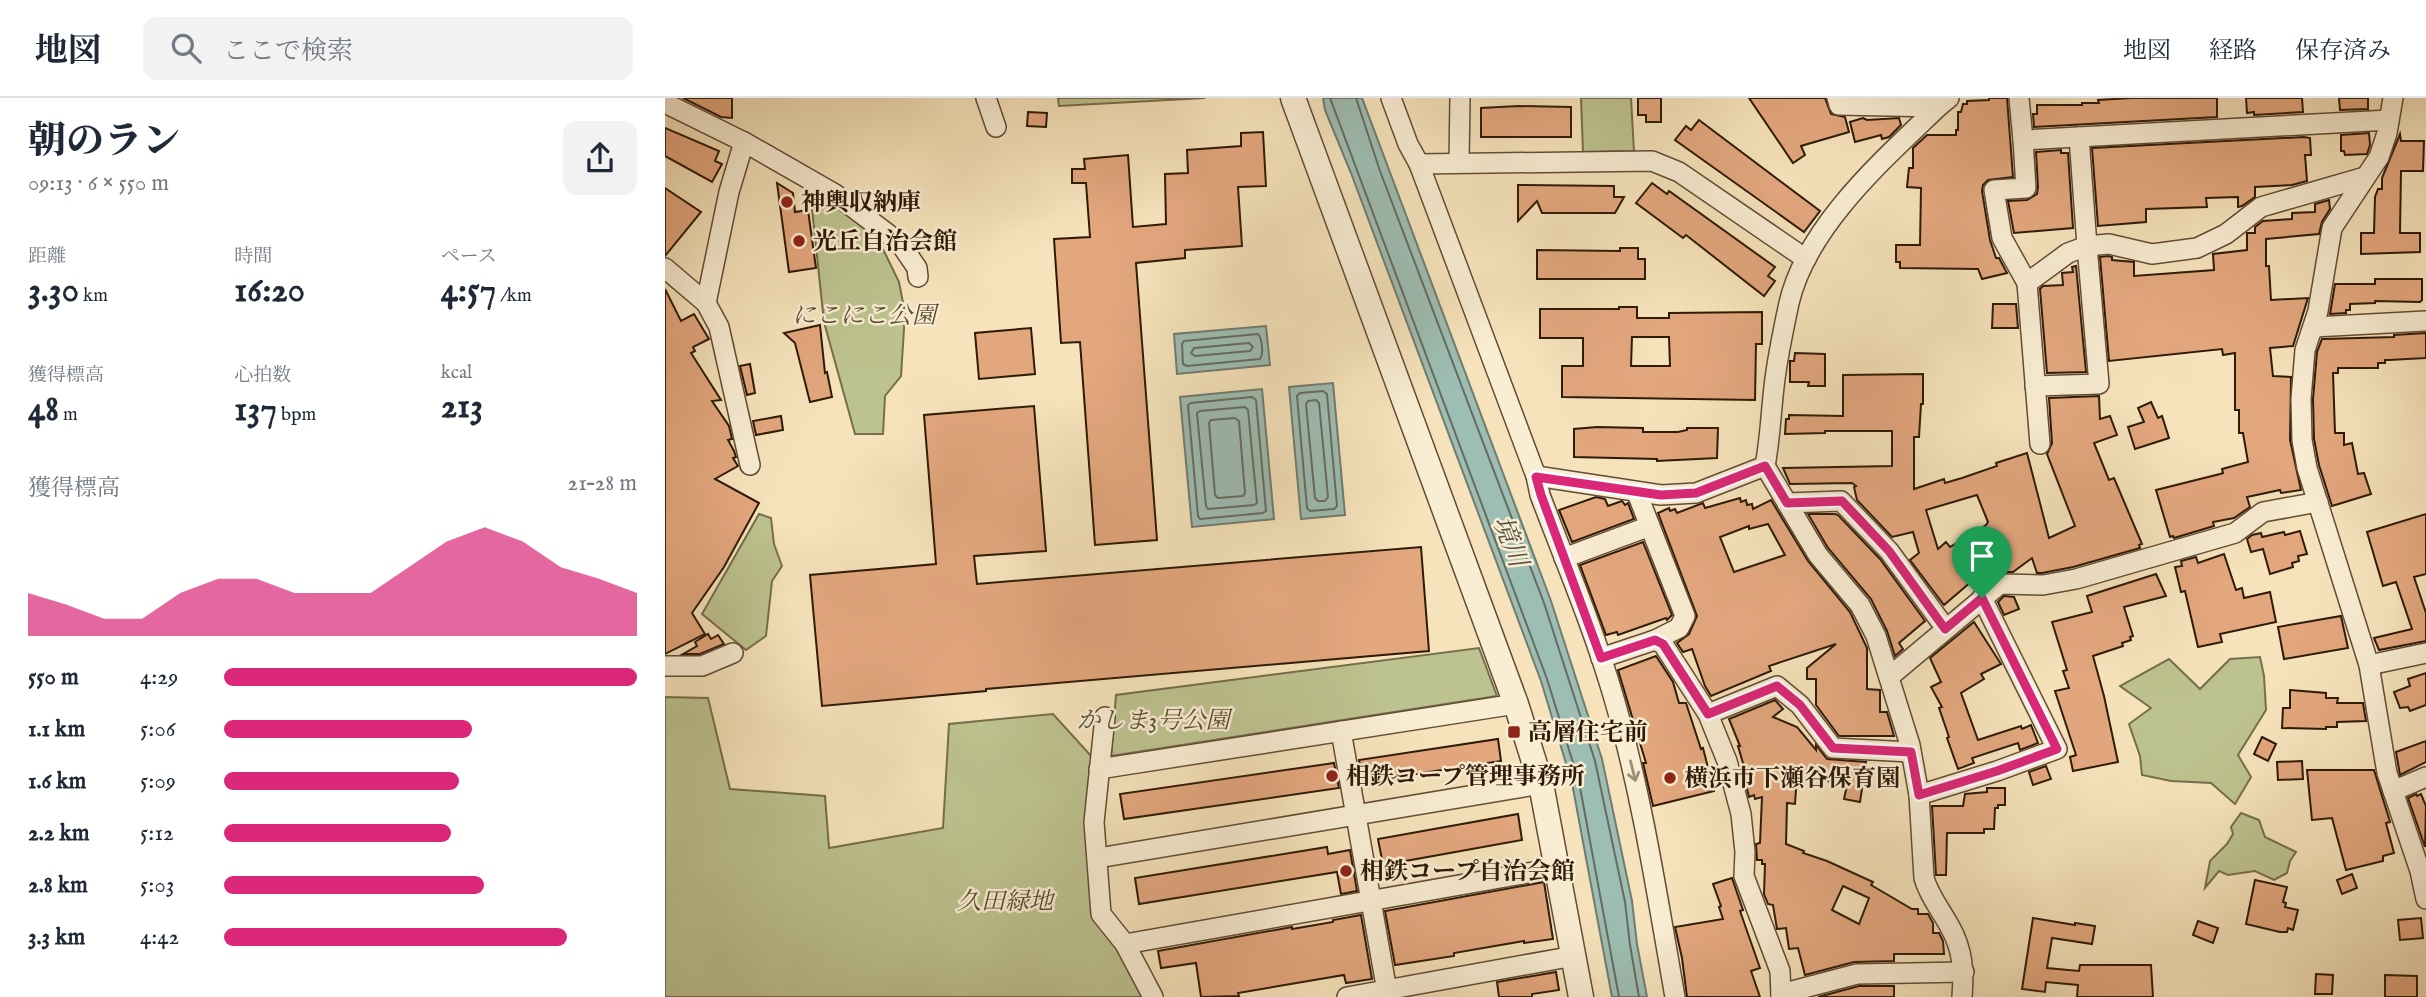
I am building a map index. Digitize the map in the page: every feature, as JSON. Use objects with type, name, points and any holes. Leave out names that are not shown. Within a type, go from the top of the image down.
[{"type":"street","points":[[986,98],[996,127]]},
{"type":"street","points":[[1293,98],[1516,704],[1541,784],[1581,997]]},
{"type":"street","points":[[1391,98],[1408,144],[1419,164],[1601,658],[1635,779],[1654,869],[1675,997]]},
{"type":"street","points":[[1459,162],[1460,98]]},
{"type":"street","points":[[1837,98],[1839,105],[1943,102]]},
{"type":"street","points":[[2019,98],[2026,188],[1994,190],[2002,238],[2027,283],[2040,444]]},
{"type":"street","points":[[2393,98],[2379,157],[2332,228],[2314,327],[2305,350],[2301,399],[2302,440],[2307,468],[2369,666],[2387,773],[2421,853],[2426,899]]},
{"type":"street","points":[[1943,102],[1866,177],[1812,246],[1805,259],[1790,301],[1774,384],[1765,466],[1818,555],[1860,605],[1876,636],[1911,752],[1919,795],[1927,891],[1951,927],[1961,949],[1964,972],[1962,997]]},
{"type":"street","points":[[665,103],[744,142],[835,194],[900,243],[917,268],[918,277]]},
{"type":"street","points":[[2023,140],[2389,120]]},
{"type":"street","points":[[2035,386],[2099,384],[2079,137]]},
{"type":"street","points":[[706,303],[729,192],[744,142]]},
{"type":"street","points":[[1419,164],[1652,161],[1679,172],[1805,259]]},
{"type":"street","points":[[2027,283],[2068,253],[2087,246],[2109,244],[2152,254],[2197,248],[2226,234],[2261,207],[2365,177]]},
{"type":"street","points":[[665,268],[706,303],[719,327],[750,465]]},
{"type":"street","points":[[2314,327],[2426,321]]},
{"type":"street","points":[[1536,477],[1661,495],[1696,493],[1765,466]]},
{"type":"street","points":[[1601,658],[1655,640],[1679,628],[1685,616],[1637,493]]},
{"type":"street","points":[[1787,503],[1842,501],[1889,551],[1945,629]]},
{"type":"street","points":[[1889,677],[2000,584],[2043,585],[2076,579],[2235,533],[2263,512],[2318,502]]},
{"type":"street","points":[[1565,558],[1650,526]]},
{"type":"street","points":[[1919,795],[2057,749],[1982,598]]},
{"type":"street","points":[[1655,640],[1663,644],[1708,714],[1731,775],[1741,814],[1745,852],[1744,876],[1780,971],[1781,996],[1857,974],[1964,972]]},
{"type":"street","points":[[665,666],[702,666],[733,653]]},
{"type":"street","points":[[2369,666],[2426,653]]},
{"type":"street","points":[[1708,714],[1777,686],[1800,705],[1833,748],[1911,752]]},
{"type":"street","points":[[1099,769],[1516,704]]},
{"type":"street","points":[[1105,717],[1094,822],[1101,914],[1125,944],[1153,997]]},
{"type":"street","points":[[1341,731],[1387,993]]},
{"type":"street","points":[[2393,790],[2426,777]]},
{"type":"street","points":[[1098,858],[1541,784]]},
{"type":"street","points":[[1125,944],[1556,868]]},
{"type":"street","points":[[1347,997],[1387,993],[1574,956]]},
{"type":"green space","points":[[1058,98],[1205,98],[1059,106]]},
{"type":"green space","points":[[1581,98],[1631,98],[1634,151],[1583,152]]},
{"type":"green space","name":"にこにこ公園","points":[[810,190],[834,201],[854,217],[882,247],[899,282],[905,313],[901,376],[885,396],[883,434],[855,434],[824,322]]},
{"type":"green space","points":[[759,514],[771,518],[774,544],[782,566],[772,581],[766,636],[746,650],[702,614]]},
{"type":"green space","name":"かしま3号公園","points":[[1479,648],[1497,696],[1111,756],[1116,695]]},
{"type":"green space","points":[[2260,657],[2266,710],[2238,755],[2251,777],[2235,804],[2211,783],[2171,781],[2142,775],[2140,756],[2129,724],[2151,708],[2120,686],[2169,659],[2200,689],[2230,659]]},
{"type":"green space","name":"久田緑地","points":[[665,697],[708,698],[730,789],[825,796],[829,848],[943,828],[949,724],[1053,714],[1092,757],[1103,898],[1152,997],[665,997]]},
{"type":"green space","points":[[2241,813],[2259,820],[2265,837],[2296,852],[2287,873],[2274,880],[2255,871],[2228,875],[2219,871],[2205,888],[2210,861],[2227,844],[2233,834],[2231,827]]},
{"type":"water","name":"境川","points":[[1323,98],[1362,98],[1551,601],[1602,759],[1632,901],[1647,997],[1612,997],[1572,783],[1541,681],[1325,110]]},
{"type":"water","points":[[1266,326],[1270,365],[1177,374],[1174,334]]},
{"type":"water","points":[[1333,383],[1345,515],[1301,519],[1289,387]]},
{"type":"water","points":[[1262,389],[1274,519],[1192,527],[1180,397]]},
{"type":"building","points":[[683,98],[732,98],[732,118],[721,117]]},
{"type":"building","points":[[1638,98],[1661,98],[1661,122],[1646,122],[1646,115],[1638,115]]},
{"type":"building","points":[[1749,98],[1825,98],[1831,114],[1845,117],[1849,132],[1801,146],[1805,155],[1793,163]]},
{"type":"building","points":[[1989,98],[2007,98],[2013,177],[1988,180],[1982,191],[1990,240],[1996,258],[1999,258],[2007,273],[1982,279],[1978,269],[1900,268],[1900,262],[1896,262],[1896,245],[1920,245],[1921,188],[1907,187],[1909,168],[1913,168],[1913,148],[1927,135],[1956,135],[1958,112],[1961,112],[1963,104]]},
{"type":"building","points":[[2217,98],[2217,117],[2034,127],[2033,114],[2037,114],[2037,105],[2082,105],[2099,103],[2098,100]]},
{"type":"building","points":[[2246,98],[2302,98],[2303,112],[2254,115],[2254,112],[2247,113]]},
{"type":"building","points":[[2339,98],[2368,98],[2368,109],[2340,110]]},
{"type":"building","points":[[1571,107],[1571,137],[1481,137],[1481,108]]},
{"type":"building","points":[[1028,112],[1047,113],[1046,127],[1027,126]]},
{"type":"building","points":[[1863,118],[1899,118],[1901,125],[1889,137],[1882,139],[1881,135],[1855,142],[1850,122]]},
{"type":"building","points":[[1699,120],[1820,211],[1804,232],[1675,140],[1686,126],[1691,130]]},
{"type":"building","points":[[665,128],[719,151],[715,161],[722,164],[712,182],[665,156]]},
{"type":"building","points":[[1263,132],[1266,186],[1238,187],[1242,246],[1185,250],[1185,258],[1136,263],[1157,540],[1095,545],[1080,342],[1061,343],[1054,239],[1090,237],[1086,183],[1072,183],[1072,169],[1085,169],[1084,159],[1128,155],[1133,227],[1166,224],[1165,174],[1188,173],[1187,150],[1241,146],[1241,133]]},
{"type":"building","points":[[2369,133],[2370,145],[2367,154],[2345,155],[2344,151],[2341,151],[2341,135]]},
{"type":"building","points":[[2400,134],[2401,141],[2424,141],[2423,171],[2401,171],[2400,233],[2420,233],[2420,252],[2361,254],[2361,233],[2374,233],[2375,197],[2378,189],[2382,189],[2382,178]]},
{"type":"building","points":[[2310,138],[2311,155],[2305,155],[2307,181],[2292,185],[2255,187],[2255,197],[2238,207],[2238,197],[2206,198],[2207,207],[2146,209],[2146,222],[2098,226],[2092,148]]},
{"type":"building","points":[[2061,150],[2061,153],[2068,153],[2073,228],[2014,233],[2008,201],[2027,200],[2037,194],[2036,152]]},
{"type":"building","name":"光丘自治会館","points":[[777,183],[793,193],[795,212],[808,210],[816,268],[789,272]]},
{"type":"building","points":[[1652,183],[1667,194],[1669,191],[1775,267],[1768,276],[1775,281],[1764,296],[1686,235],[1683,238],[1636,203]]},
{"type":"building","points":[[1518,185],[1614,186],[1614,197],[1624,197],[1615,213],[1542,213],[1537,201],[1518,221]]},
{"type":"building","points":[[665,188],[701,212],[665,256]]},
{"type":"building","points":[[2329,200],[2330,209],[2319,234],[2266,239],[2266,266],[2269,266],[2271,300],[2308,298],[2293,346],[2270,348],[2273,376],[2291,377],[2290,440],[2301,490],[2281,493],[2280,490],[2247,497],[2250,507],[2234,518],[2213,522],[2214,526],[2170,537],[2156,490],[2220,474],[2223,473],[2222,469],[2248,462],[2243,433],[2239,433],[2239,410],[2235,410],[2235,353],[2223,355],[2222,349],[2109,361],[2100,257],[2108,256],[2112,257],[2112,260],[2134,262],[2134,276],[2214,270],[2213,254],[2247,250],[2247,233],[2255,233],[2255,227],[2263,221],[2292,219],[2292,213],[2315,212],[2315,204]]},
{"type":"building","points":[[1620,248],[1638,248],[1638,259],[1645,259],[1645,279],[1537,279],[1537,250],[1620,251]]},
{"type":"building","points":[[2076,266],[2086,372],[2047,373],[2040,289],[2043,286],[2063,285],[2062,273],[2073,272],[2072,267]]},
{"type":"building","points":[[2375,279],[2422,279],[2422,300],[2350,304],[2350,310],[2346,310],[2346,313],[2330,314],[2335,284],[2375,284]]},
{"type":"building","points":[[665,289],[681,321],[694,314],[709,339],[693,347],[695,351],[691,353],[721,400],[712,401],[729,426],[732,439],[728,440],[738,466],[715,479],[759,503],[724,567],[692,613],[705,634],[665,654]]},
{"type":"building","points":[[1993,304],[2016,304],[2018,328],[1992,328]]},
{"type":"building","points":[[1637,307],[1637,318],[1669,318],[1669,313],[1762,312],[1762,344],[1756,344],[1755,400],[1562,397],[1562,366],[1583,366],[1583,338],[1540,338],[1540,309]],"holes":[[[1632,337],[1669,337],[1670,366],[1631,366]]]},
{"type":"building","points":[[820,325],[825,373],[827,372],[832,397],[810,402],[795,343],[784,333]]},
{"type":"building","points":[[1031,328],[1035,374],[979,379],[975,333]]},
{"type":"building","points":[[2426,333],[2426,358],[2385,360],[2385,363],[2378,363],[2378,368],[2338,368],[2338,373],[2333,373],[2335,433],[2344,433],[2344,445],[2352,443],[2358,474],[2364,473],[2371,494],[2332,506],[2314,439],[2313,399],[2317,352],[2322,339],[2394,337]]},
{"type":"building","points":[[1795,353],[1825,354],[1825,386],[1808,386],[1809,382],[1790,382],[1790,361],[1794,361]]},
{"type":"building","points":[[750,364],[755,393],[747,395],[740,366]]},
{"type":"building","points":[[1923,374],[1919,437],[1914,437],[1914,489],[1944,479],[1945,483],[1962,478],[2027,453],[2049,538],[2075,526],[2047,454],[2052,443],[2049,398],[2099,396],[2100,419],[2110,416],[2117,435],[2094,443],[2109,480],[2114,478],[2142,544],[2139,545],[2140,548],[2042,573],[2037,573],[2032,558],[2013,572],[1999,572],[1991,576],[1986,569],[1944,605],[1910,560],[1919,553],[1913,532],[1892,537],[1857,500],[1856,486],[1852,483],[1790,484],[1783,468],[1892,466],[1892,431],[1785,434],[1786,419],[1789,419],[1789,415],[1843,416],[1843,375]],"holes":[[[1977,495],[1988,522],[1950,547],[1946,542],[1938,549],[1926,510]]]},
{"type":"building","points":[[2151,402],[2158,418],[2162,416],[2169,438],[2135,449],[2128,427],[2144,422],[2138,408]]},
{"type":"building","points":[[1034,406],[1046,551],[974,556],[977,584],[1421,547],[1429,651],[986,689],[822,706],[810,575],[936,564],[924,415]]},
{"type":"building","points":[[781,416],[783,430],[756,435],[753,421]]},
{"type":"building","points":[[1643,428],[1643,432],[1718,428],[1717,458],[1657,461],[1574,457],[1574,429]]},
{"type":"building","points":[[1596,497],[1605,499],[1608,506],[1622,501],[1625,505],[1628,503],[1634,519],[1572,542],[1559,510]]},
{"type":"building","points":[[1740,498],[1741,502],[1746,500],[1747,505],[1752,504],[1753,509],[1771,500],[1808,561],[1850,612],[1867,648],[1867,689],[1880,690],[1880,712],[1887,712],[1894,736],[1839,736],[1816,705],[1816,679],[1807,679],[1807,668],[1836,644],[1769,666],[1771,671],[1711,696],[1692,649],[1683,652],[1677,643],[1689,634],[1697,616],[1658,513],[1669,508],[1670,511],[1675,509],[1677,513],[1703,503],[1705,508]],"holes":[[[1768,524],[1785,555],[1734,572],[1720,537],[1749,526],[1749,529]]]},
{"type":"building","points":[[1808,514],[1838,515],[1880,559],[1925,621],[1899,643],[1903,649],[1895,656],[1887,631],[1871,599],[1828,548]]},
{"type":"building","points":[[2426,514],[2426,574],[2414,577],[2426,613],[2426,641],[2379,650],[2374,638],[2412,629],[2396,582],[2383,586],[2367,532]]},
{"type":"building","points":[[2300,531],[2307,554],[2298,556],[2299,561],[2292,563],[2293,567],[2270,574],[2263,549],[2251,552],[2247,539],[2261,533],[2262,537]]},
{"type":"building","points":[[1643,542],[1672,615],[1667,620],[1666,618],[1618,635],[1617,632],[1606,635],[1580,565]]},
{"type":"building","points":[[2224,554],[2236,590],[2242,588],[2244,598],[2270,592],[2276,622],[2220,634],[2222,642],[2198,647],[2185,591],[2181,592],[2175,567],[2182,566],[2181,561],[2196,557],[2198,563]]},
{"type":"building","points":[[2156,574],[2166,596],[2124,607],[2133,636],[2130,637],[2131,640],[2122,643],[2123,646],[2093,656],[2118,762],[2073,771],[2070,757],[2076,755],[2055,691],[2069,688],[2063,671],[2067,670],[2052,622],[2092,612],[2087,596]]},
{"type":"building","points":[[2004,596],[2014,597],[2019,609],[2004,615],[1998,602]]},
{"type":"building","points":[[2341,616],[2348,648],[2284,659],[2278,627]]},
{"type":"building","points":[[1974,622],[2001,664],[1981,674],[1984,679],[1961,693],[1978,740],[2031,725],[2038,743],[2020,750],[2018,743],[1972,758],[1974,763],[1958,769],[1939,708],[1942,707],[1931,687],[1941,682],[1930,658]]},
{"type":"building","points":[[708,634],[711,639],[718,635],[724,644],[700,654],[683,654],[697,646],[695,642]]},
{"type":"building","points":[[1656,656],[1673,682],[1679,703],[1686,703],[1701,749],[1703,748],[1714,791],[1653,806],[1643,763],[1646,763],[1618,670]]},
{"type":"building","points":[[2426,673],[2426,705],[2410,711],[2408,707],[2400,708],[2394,692],[2410,686],[2408,679]]},
{"type":"building","points":[[2290,690],[2326,693],[2326,698],[2338,698],[2337,703],[2363,703],[2366,721],[2337,722],[2337,727],[2326,729],[2282,728],[2283,708],[2290,708]]},
{"type":"building","points":[[1775,700],[1783,709],[1773,717],[1797,727],[1827,759],[1866,762],[1860,802],[1844,799],[1847,785],[1797,775],[1795,804],[1787,803],[1786,844],[1873,882],[1871,885],[1912,909],[1918,909],[1918,914],[1928,914],[1933,923],[1933,933],[1939,933],[1943,941],[1944,954],[1894,954],[1894,961],[1854,962],[1805,975],[1798,948],[1789,949],[1786,928],[1777,929],[1773,905],[1768,904],[1764,894],[1765,864],[1762,864],[1762,860],[1757,860],[1756,844],[1760,843],[1762,797],[1749,797],[1740,746],[1729,719]],"holes":[[[1843,886],[1869,898],[1859,924],[1832,910]]]},
{"type":"building","points":[[2262,737],[2276,744],[2268,761],[2254,754]]},
{"type":"building","points":[[1498,739],[1501,761],[1363,782],[1359,760]]},
{"type":"building","points":[[2426,741],[2426,762],[2400,775],[2396,752]]},
{"type":"building","points":[[2302,761],[2303,779],[2278,780],[2277,762]]},
{"type":"building","points":[[1334,763],[1339,788],[1124,819],[1120,794]]},
{"type":"building","points":[[2046,766],[2051,779],[2033,785],[2029,772]]},
{"type":"building","points":[[2307,770],[2374,770],[2390,822],[2386,823],[2394,853],[2383,856],[2383,861],[2346,870],[2332,818],[2312,820]]},
{"type":"building","points":[[1987,788],[2005,788],[2005,805],[1995,808],[1994,829],[1984,829],[1984,833],[1947,833],[1946,875],[1936,875],[1932,806],[1963,806],[1965,794],[1987,792]]},
{"type":"building","points":[[2421,794],[2426,806],[2425,847],[2408,798]]},
{"type":"building","points":[[1518,814],[1522,840],[1383,865],[1378,839]]},
{"type":"building","points":[[1327,847],[1328,854],[1350,850],[1357,891],[1341,894],[1337,872],[1139,904],[1135,878]]},
{"type":"building","points":[[2352,874],[2357,888],[2342,894],[2337,880]]},
{"type":"building","points":[[1732,878],[1743,910],[1740,911],[1760,968],[1751,971],[1760,997],[1687,997],[1675,927],[1723,919],[1713,884]]},
{"type":"building","points":[[2255,880],[2287,887],[2283,902],[2286,903],[2285,907],[2298,910],[2293,930],[2288,928],[2287,932],[2280,932],[2246,924]]},
{"type":"building","points":[[1544,882],[1553,939],[1524,941],[1395,965],[1385,911]]},
{"type":"building","points":[[1361,915],[1372,979],[1346,983],[1344,975],[1238,993],[1239,996],[1201,997],[1196,963],[1161,968],[1158,951]]},
{"type":"building","points":[[2033,918],[2095,926],[2092,944],[2052,938],[2047,968],[2079,971],[2080,965],[2151,965],[2153,997],[2077,997],[2078,985],[2046,982],[2045,992],[2022,989]]},
{"type":"building","points":[[2421,918],[2423,938],[2400,940],[2398,920]]},
{"type":"building","points":[[2198,921],[2218,928],[2213,943],[2193,935]]},
{"type":"building","points":[[1556,972],[1559,990],[1532,994],[1532,997],[1499,997],[1497,982]]},
{"type":"building","points":[[2316,974],[2333,975],[2332,994],[2315,994]]},
{"type":"building","points":[[2385,975],[2417,976],[2417,997],[2385,997]]},
{"type":"building","points":[[1859,986],[1894,986],[1894,997],[1818,997]]},
{"type":"place","name":"神輿収納庫","points":[[787,202]]},
{"type":"place","name":"光丘自治会館","points":[[799,241]]},
{"type":"place","name":"高層住宅前","points":[[1514,732]]},
{"type":"place","name":"相鉄コープ管理事務所","points":[[1332,776]]},
{"type":"place","name":"横浜市下瀬谷保育園","points":[[1670,778]]},
{"type":"place","name":"相鉄コープ自治会館","points":[[1346,871]]},
{"type":"route","points":[[1765,466],[1787,503],[1842,501],[1889,551],[1945,629],[1982,598],[2057,749],[1919,795],[1911,752],[1833,748],[1800,705],[1777,686],[1708,714],[1663,644],[1655,640],[1601,658],[1536,477],[1661,495],[1696,493],[1765,466]]}]
